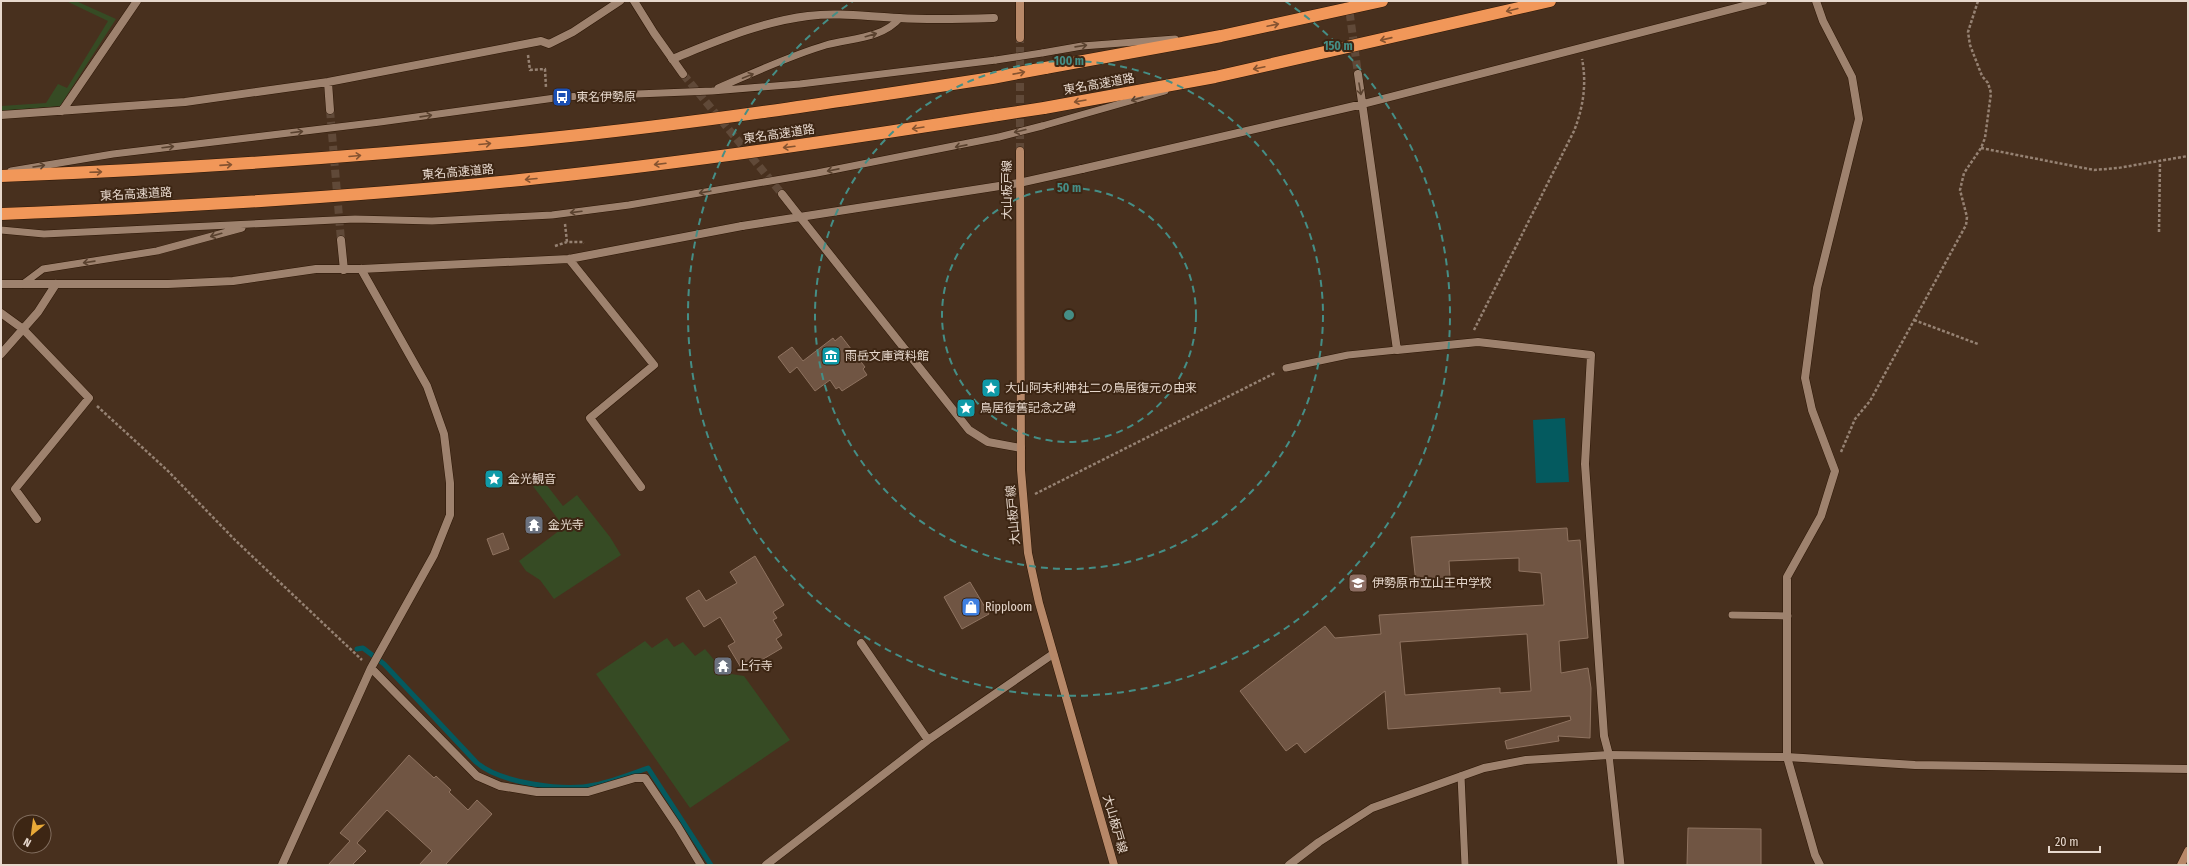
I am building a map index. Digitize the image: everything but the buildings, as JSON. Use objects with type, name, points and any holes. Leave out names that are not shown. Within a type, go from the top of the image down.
[{"type":"highway","name":"東名高速道路","points":[[1,176],[158,170],[339,157],[543,139],[810,106],[992,78],[1222,36],[1382,1]]},
{"type":"highway","name":"東名高速道路","points":[[1,214],[159,208],[358,195],[540,178],[810,144],[998,116],[1215,77],[1550,1]]},
{"type":"main road","points":[[1020,1],[1020,38]]},
{"type":"main road","name":"大山板戸線","points":[[1020,151],[1022,501],[1028,553],[1054,654],[1114,865]]},
{"type":"main road","points":[[2181,865],[2188,851]]},
{"type":"street","points":[[62,110],[137,1]]},
{"type":"street","points":[[1,115],[185,102],[328,82],[541,41],[549,44],[573,32],[620,1]]},
{"type":"street","points":[[634,1],[683,74]]},
{"type":"street","points":[[1,284],[168,284],[233,281],[316,269],[344,270],[569,259],[742,226],[1019,183],[1363,104],[1763,1]]},
{"type":"street","points":[[1816,1],[1823,21],[1852,77],[1859,119],[1817,288],[1805,378],[1812,410],[1835,471],[1822,516],[1787,577],[1788,757],[1815,855],[1820,865]]},
{"type":"street","points":[[672,59],[740,32],[774,22],[809,16],[852,14],[900,18],[994,18]]},
{"type":"street","points":[[1358,74],[1397,350],[1478,342],[1592,355],[1585,464],[1604,736],[1609,755]]},
{"type":"street","points":[[328,82],[330,110]]},
{"type":"street","points":[[782,194],[969,430],[988,442],[1021,448]]},
{"type":"street","points":[[341,240],[344,270]]},
{"type":"street","points":[[569,259],[654,365],[590,418],[641,487]]},
{"type":"street","points":[[282,865],[371,668],[443,536],[450,515],[450,483],[444,434],[427,386],[361,269]]},
{"type":"street","points":[[1,354],[38,312],[56,284]]},
{"type":"street","points":[[1,313],[23,329],[89,398],[15,489],[37,519]]},
{"type":"street","points":[[860,643],[928,740]]},
{"type":"street","points":[[766,865],[928,740],[1054,654]]},
{"type":"street","points":[[371,668],[477,776],[500,786],[537,792],[588,792],[635,778],[645,778],[678,827],[701,865]]},
{"type":"street","points":[[1289,865],[1319,842],[1372,808],[1484,768],[1526,760],[1609,755],[1788,757],[1915,765],[2188,769]]},
{"type":"lane","points":[[712,91],[826,45],[873,35],[893,27],[900,18]]},
{"type":"lane","points":[[1,172],[113,154],[380,122],[562,97],[712,91],[800,84],[996,60],[1082,46],[1222,36]]},
{"type":"lane","points":[[1,230],[44,234],[354,219],[432,220],[552,215],[629,205],[817,173],[999,137],[1215,77]]},
{"type":"lane","points":[[23,284],[42,269],[158,252],[253,224]]},
{"type":"lane","points":[[1286,368],[1348,355],[1397,350]]},
{"type":"lane","points":[[1732,615],[1788,616]]},
{"type":"lane","points":[[1609,755],[1621,865]]},
{"type":"lane","points":[[1461,776],[1465,865]]},
{"type":"path","points":[[1833,465],[1837,461],[1855,419],[1870,401],[1966,225],[1967,217],[1960,190],[1964,173],[1981,148],[1991,92],[1988,83],[1982,76],[1970,45],[1968,32],[1978,1]]},
{"type":"path","points":[[526,45],[530,70],[545,69],[547,93]]},
{"type":"path","points":[[1467,344],[1574,131],[1582,111],[1585,74],[1580,48]]},
{"type":"path","points":[[1981,148],[2094,170],[2118,168],[2188,156]]},
{"type":"path","points":[[2159,232],[2160,161]]},
{"type":"path","points":[[565,222],[567,242]]},
{"type":"path","points":[[553,247],[567,242],[583,242]]},
{"type":"path","points":[[1914,320],[1978,344]]},
{"type":"path","points":[[1022,501],[1286,368]]},
{"type":"path","points":[[89,398],[168,470],[235,540],[322,620],[371,668]]},
{"type":"green space","points":[[66,1],[76,1],[116,19],[60,106],[1,111],[1,106],[46,103],[58,84],[67,88],[108,21]]},
{"type":"green space","points":[[535,470],[563,506],[577,495],[610,537],[621,555],[554,599],[540,580],[526,571],[519,561],[564,527],[526,477]]},
{"type":"green space","points":[[667,638],[674,647],[683,642],[695,656],[705,649],[725,673],[744,676],[790,740],[690,808],[596,674],[645,641],[652,648]]},
{"type":"water","points":[[1565,418],[1569,482],[1536,483],[1533,420]]},
{"type":"waterway","points":[[357,649],[363,648],[384,664],[476,762],[486,769],[500,775],[533,784],[582,787],[608,782],[648,768],[711,865]]},
{"type":"tunnel","points":[[1348,1],[1358,74]]},
{"type":"tunnel","points":[[1020,38],[1020,151]]},
{"type":"tunnel","points":[[683,74],[782,194]]},
{"type":"tunnel","points":[[330,110],[341,240]]},
{"type":"place","name":"東名伊勢原","points":[[562,97]]},
{"type":"place","name":"雨岳文庫資料館","points":[[831,356]]},
{"type":"place","name":"大山阿夫利神社二の鳥居復元の由来","points":[[991,388]]},
{"type":"place","name":"鳥居復舊記念之碑","points":[[966,408]]},
{"type":"place","name":"金光観音","points":[[494,479]]},
{"type":"place","name":"金光寺","points":[[534,525]]},
{"type":"place","name":"伊勢原市立山王中学校","points":[[1358,583]]},
{"type":"place","name":"Ripploom","points":[[971,607]]},
{"type":"place","name":"上行寺","points":[[723,666]]}]
